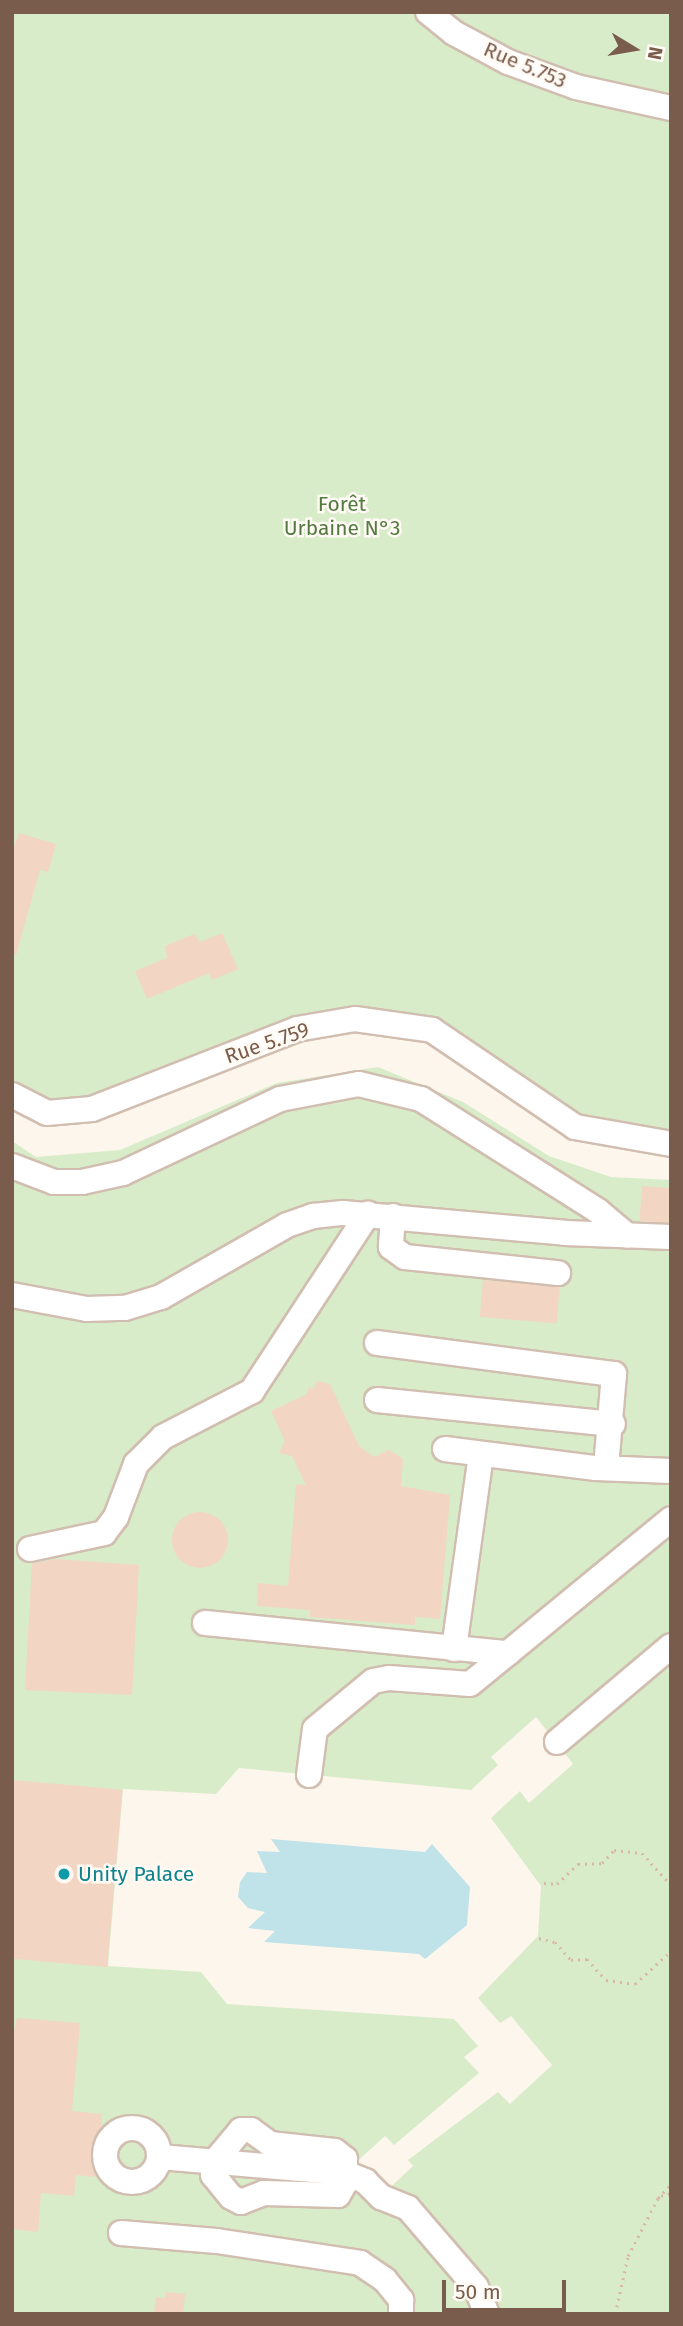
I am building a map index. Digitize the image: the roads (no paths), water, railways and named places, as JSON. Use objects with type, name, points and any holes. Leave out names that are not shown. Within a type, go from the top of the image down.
[{"type":"lane","name":"Rue 5.753","points":[[428,12],[454,33],[508,62],[576,87],[671,108]]},
{"type":"lane","name":"Rue 5.759","points":[[12,1095],[47,1113],[92,1109],[297,1030],[355,1019],[432,1030],[575,1127],[671,1144]]},
{"type":"lane","points":[[12,1166],[54,1182],[82,1182],[123,1173],[280,1099],[359,1084],[421,1100],[598,1211],[627,1236]]},
{"type":"lane","points":[[381,1215],[391,1247],[405,1257],[558,1273]]},
{"type":"lane","points":[[30,1549],[104,1533],[116,1517],[136,1464],[163,1437],[252,1391],[381,1215]]},
{"type":"lane","points":[[12,1294],[87,1309],[125,1307],[161,1297],[287,1225],[313,1216],[381,1215],[627,1236],[671,1237]]},
{"type":"lane","points":[[377,1343],[610,1371],[617,1378],[606,1468]]},
{"type":"lane","points":[[377,1399],[613,1424]]},
{"type":"lane","points":[[446,1449],[606,1468],[671,1471]]},
{"type":"lane","points":[[454,1649],[481,1455]]},
{"type":"lane","points":[[309,1775],[315,1729],[373,1681],[389,1678],[470,1684],[671,1519]]},
{"type":"lane","points":[[205,1623],[508,1653]]},
{"type":"lane","points":[[557,1742],[671,1646]]},
{"type":"lane","points":[[251,2130],[270,2144],[335,2151],[345,2159],[345,2173],[338,2195],[264,2193],[241,2202],[231,2197],[213,2175],[215,2161],[235,2134],[251,2130]]},
{"type":"lane","points":[[160,2157],[345,2173],[365,2181],[381,2197],[408,2207],[476,2287],[487,2314]]},
{"type":"lane","points":[[121,2233],[217,2241],[360,2263],[393,2290],[401,2300],[401,2314]]},
{"type":"water","points":[[271,1839],[425,1852],[432,1844],[470,1887],[467,1925],[425,1959],[419,1954],[264,1942],[275,1931],[248,1928],[265,1912],[248,1908],[238,1897],[240,1882],[247,1872],[267,1873],[257,1851],[280,1852]]},
{"type":"place","name":"Unity Palace","points":[[64,1874]]},
{"type":"park label","name":"Forêt Urbaine N°3","points":[[342,516]]}]
